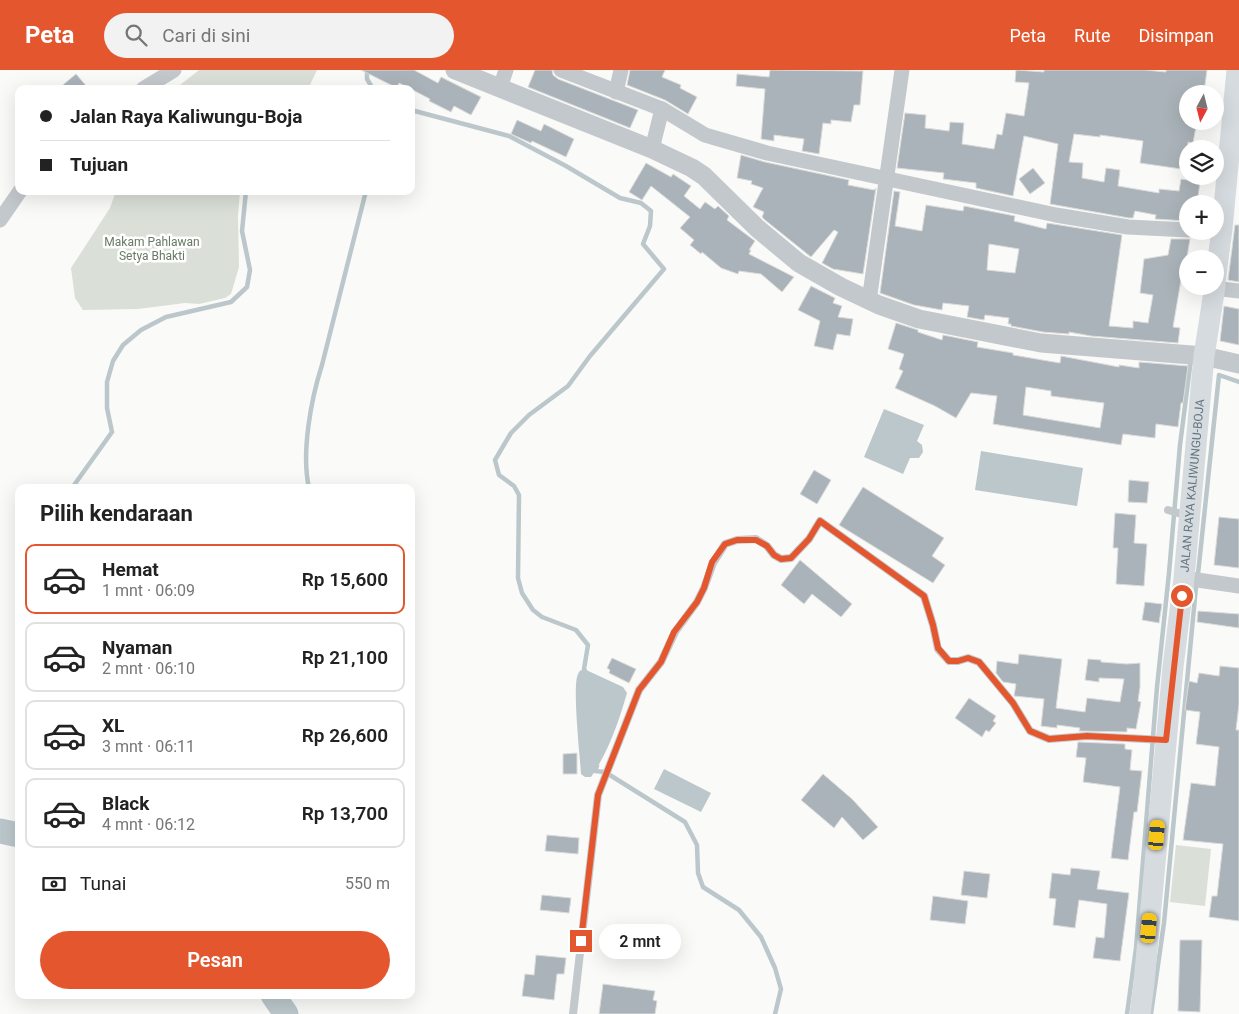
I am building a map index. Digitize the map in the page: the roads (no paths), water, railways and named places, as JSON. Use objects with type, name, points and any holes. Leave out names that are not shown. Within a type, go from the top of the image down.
[{"type":"main road","name":"JALAN RAYA KALIWUNGU-BOJA","points":[[1224,196],[1235,136],[1237,70]]},
{"type":"main road","name":"JALAN RAYA KALIWUNGU-BOJA","points":[[1140,1014],[1173,667],[1190,517],[1204,356],[1214,295]]},
{"type":"street","points":[[150,85],[174,70]]},
{"type":"street","points":[[455,70],[652,149],[704,176],[757,228],[799,263],[869,301],[919,319],[1041,343],[1204,356],[1239,364]]},
{"type":"street","points":[[500,88],[506,70]]},
{"type":"street","points":[[561,70],[662,108],[705,135],[767,153],[1074,218],[1128,227],[1179,230]]},
{"type":"street","points":[[616,92],[621,70]]},
{"type":"street","points":[[869,301],[902,70]]},
{"type":"street","points":[[652,149],[662,108]]},
{"type":"street","points":[[0,220],[17,195]]},
{"type":"street","points":[[1224,288],[1239,291]]},
{"type":"street","points":[[1184,578],[1239,586]]},
{"type":"lane","points":[[1168,510],[1190,517]]},
{"type":"lane","points":[[573,1014],[598,795],[639,690],[661,662],[674,632],[697,602],[704,588],[712,562],[725,544],[737,540],[756,540],[767,546],[774,555],[781,559],[791,558],[809,539],[820,521],[924,596],[938,648],[949,661],[968,658],[979,662],[1013,703],[1030,731],[1049,739],[1087,736],[1166,740]]},
{"type":"waterway","points":[[367,70],[367,79],[371,85]]},
{"type":"waterway","points":[[415,111],[509,136],[566,166],[620,198],[641,203],[651,211],[650,226],[643,244],[664,269],[590,356],[568,386],[529,415],[511,433],[495,460],[499,475],[514,486],[519,495],[518,578],[522,593],[533,610],[542,617],[576,630],[588,645],[584,669],[586,673]]},
{"type":"waterway","points":[[75,484],[112,432],[107,408],[107,382],[113,361],[123,345],[141,330],[166,317],[231,302],[247,287],[250,270],[242,231],[246,195]]},
{"type":"waterway","points":[[308,484],[306,459],[311,410],[365,195]]},
{"type":"waterway","points":[[1127,1014],[1136,948],[1157,687],[1180,445],[1191,359]]},
{"type":"waterway","points":[[1198,574],[1219,375],[1239,382]]},
{"type":"waterway","points":[[1151,1014],[1164,923],[1196,587]]},
{"type":"waterway","points":[[597,766],[595,771],[605,772],[685,822],[697,845],[698,873],[703,887],[739,910],[761,937],[775,968],[781,989],[775,1014]]},
{"type":"waterway","points":[[0,831],[15,834]]},
{"type":"waterway","points":[[276,999],[286,1014]]},
{"type":"park label","name":"Makam Pahlawan Setya Bhakti","points":[[152,249]]}]
